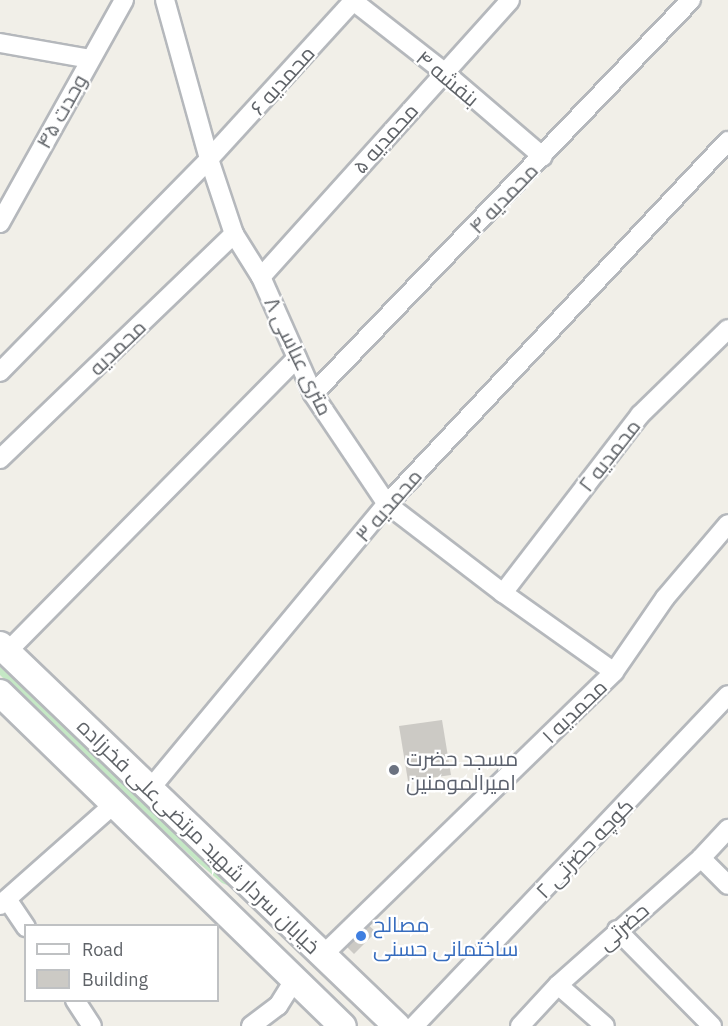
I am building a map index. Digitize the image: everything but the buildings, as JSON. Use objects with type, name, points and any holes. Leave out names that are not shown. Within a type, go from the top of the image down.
[{"type":"main road","name":"خیابان سردار شهید مرتضی‌علی فخرزاده","points":[[4,648],[397,1026]]},
{"type":"main road","name":"خیابان سردار شهید مرتضی‌علی فخرزاده","points":[[0,693],[343,1026]]},
{"type":"main road","points":[[295,980],[323,955]]},
{"type":"street","name":"وحدت ۴۵","points":[[0,223],[124,0]]},
{"type":"street","name":"۸ متری عباسی","points":[[165,0],[209,159],[234,234],[261,277],[313,394],[387,504],[503,593],[614,672]]},
{"type":"street","name":"محمدیه ۶","points":[[0,372],[209,159],[353,0]]},
{"type":"street","name":"بنفشه ۴","points":[[353,0],[444,72],[543,157]]},
{"type":"street","name":"محمدیه ۵","points":[[261,277],[510,0]]},
{"type":"street","name":"محمدیه ۴","points":[[313,394],[543,157],[691,0]]},
{"type":"street","points":[[0,43],[90,59]]},
{"type":"street","name":"محمدیه ۳","points":[[150,789],[387,504],[728,141]]},
{"type":"street","name":"محمدیه","points":[[0,459],[234,234]]},
{"type":"street","name":"محمدیه ۲","points":[[503,593],[640,415],[728,329]]},
{"type":"street","points":[[4,648],[297,358]]},
{"type":"street","name":"محمدیه ۱","points":[[323,955],[614,672],[665,598],[728,524]]},
{"type":"street","name":"کوچه حضرتی ۲","points":[[414,1026],[728,694]]},
{"type":"street","points":[[24,925],[3,902],[114,804]]},
{"type":"street","name":"حضرتی","points":[[520,1026],[558,985],[617,930],[701,858],[728,829]]},
{"type":"street","points":[[701,858],[728,885]]},
{"type":"street","points":[[617,930],[712,1026]]},
{"type":"street","points":[[251,1026],[278,1006],[295,980]]},
{"type":"street","points":[[558,985],[605,1026]]},
{"type":"street","points":[[76,1002],[85,1023]]},
{"type":"green space","points":[[0,667],[50,710],[285,933],[282,936],[237,889],[222,883],[194,859],[41,716],[0,675]]},
{"type":"place","name":"مسجد حضرت امیرالمومنین","points":[[394,770]]},
{"type":"place","name":"مصالح ساختمانی حسنی","points":[[361,936]]}]
